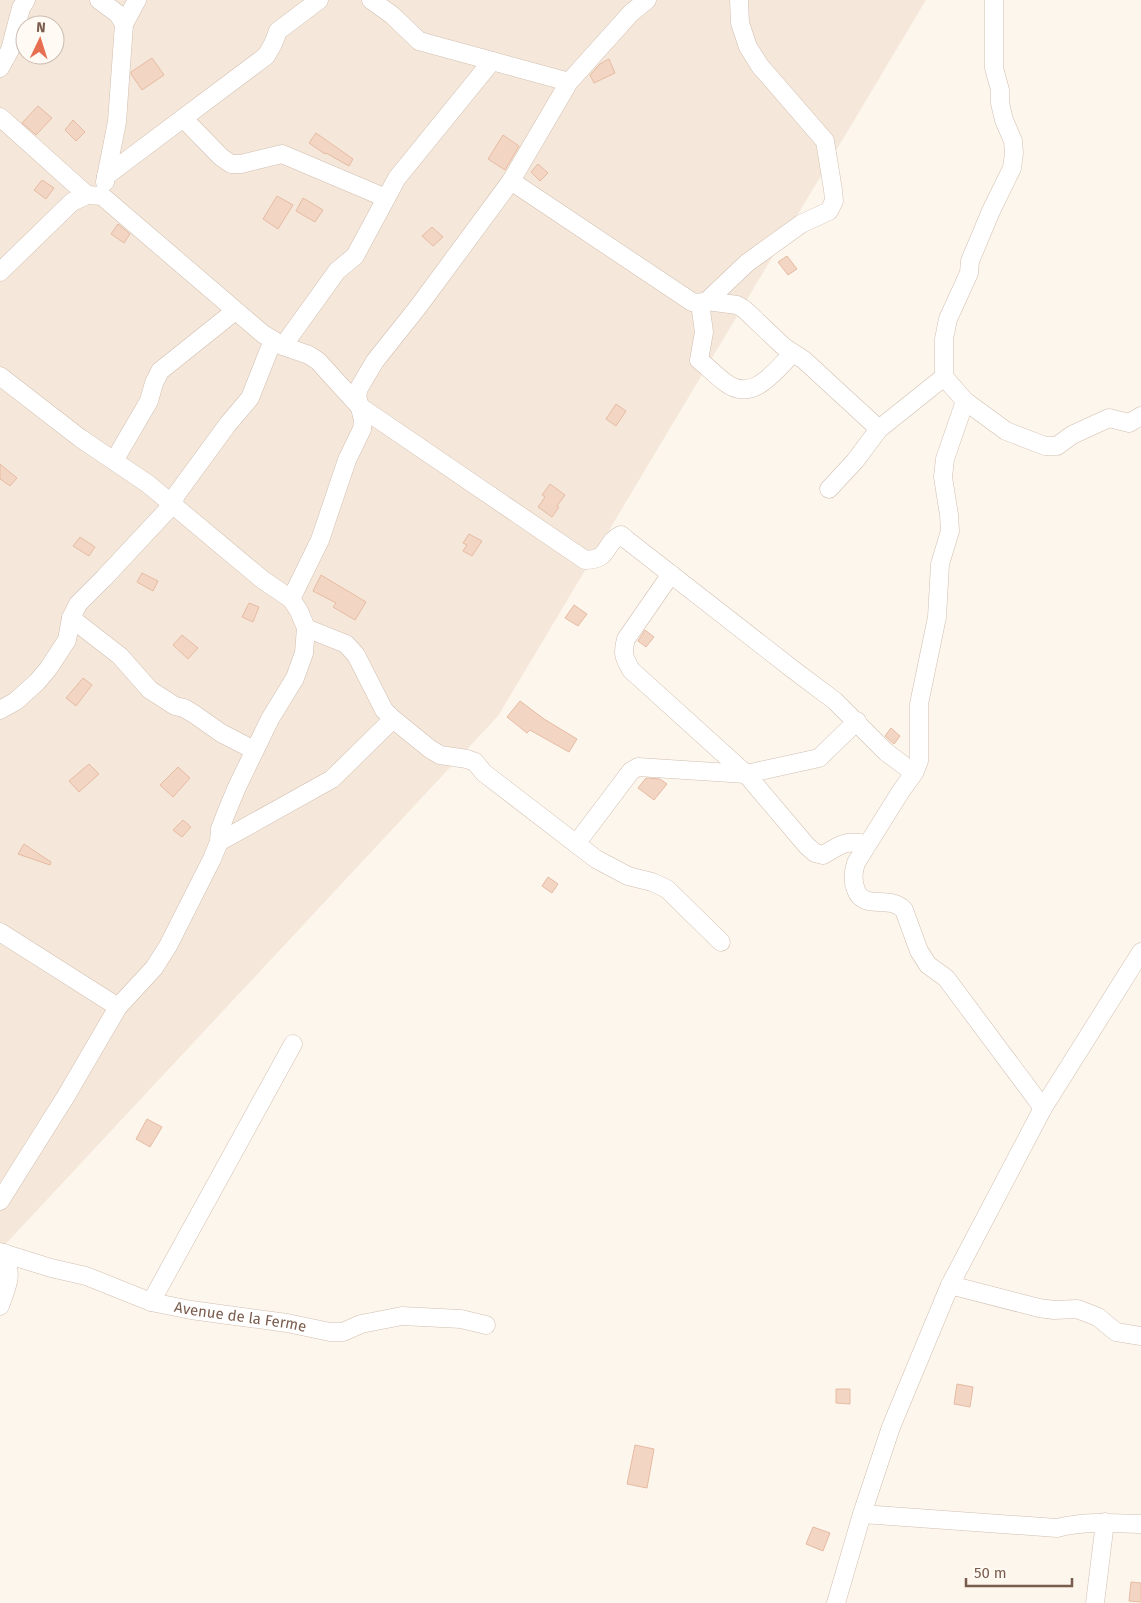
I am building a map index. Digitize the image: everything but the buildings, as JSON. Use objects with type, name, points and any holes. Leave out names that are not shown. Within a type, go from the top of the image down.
[{"type":"street","points":[[0,68],[10,50],[21,8],[26,0]]},
{"type":"street","points":[[99,0],[118,14],[124,24]]},
{"type":"street","points":[[0,272],[72,202],[94,196],[106,176],[117,122],[124,24],[137,0]]},
{"type":"street","points":[[106,176],[266,56],[278,31],[319,0]]},
{"type":"street","points":[[371,0],[392,15],[419,40],[569,82]]},
{"type":"street","points":[[291,599],[320,540],[347,460],[362,429],[363,420],[357,395],[359,388],[375,361],[418,307],[511,181],[569,82],[631,13],[647,0]]},
{"type":"street","points":[[739,0],[740,23],[748,47],[760,66],[825,140],[834,201],[829,211],[801,224],[748,263],[704,302],[704,332],[699,360],[726,384],[737,389],[749,390],[763,383],[793,353]]},
{"type":"street","points":[[994,0],[994,68],[1000,90],[1000,103],[1013,141],[1014,153],[1012,168],[991,211],[970,262],[969,273],[948,320],[944,339],[944,377],[965,401],[1006,431],[1045,446],[1057,446],[1072,435],[1109,418],[1129,424],[1141,416]]},
{"type":"street","points":[[0,710],[16,700],[37,682],[48,669],[67,640],[71,618],[78,604],[173,504],[176,495],[228,424],[250,398],[278,343],[337,271],[355,256],[397,178],[492,61]]},
{"type":"street","points":[[0,117],[235,311],[278,343],[309,355],[318,361],[359,406],[585,560],[596,560],[603,555],[614,538],[620,535],[794,671],[835,700],[886,752],[914,773]]},
{"type":"street","points":[[183,118],[221,158],[231,164],[240,164],[282,154],[386,198]]},
{"type":"street","points":[[511,181],[692,302],[737,306],[744,309],[784,347],[804,360],[879,429]]},
{"type":"street","points":[[114,461],[149,401],[154,383],[160,371],[235,311]]},
{"type":"street","points":[[0,376],[62,425],[148,484],[264,580],[291,599],[299,611],[306,628],[304,653],[295,678],[254,750],[226,811],[212,859],[163,953],[154,968],[118,1007],[66,1096],[0,1201]]},
{"type":"street","points":[[829,489],[855,461],[879,429],[944,377]]},
{"type":"street","points":[[965,401],[945,459],[943,477],[950,531],[940,564],[937,617],[919,704],[919,761],[914,773],[856,863],[853,872],[854,884],[859,897],[865,901],[899,904],[904,910],[920,951],[928,965],[946,978],[1043,1108]]},
{"type":"street","points":[[671,574],[626,639],[623,649],[624,658],[631,670],[746,774],[815,853],[823,855],[842,844],[852,841],[868,844]]},
{"type":"street","points":[[71,618],[120,656],[150,690],[175,706],[184,708],[194,714],[221,733],[254,750]]},
{"type":"street","points":[[306,628],[346,644],[356,655],[384,710],[430,749],[440,755],[475,762],[484,774],[596,859],[628,876],[652,882],[667,889],[721,942]]},
{"type":"street","points":[[218,842],[332,779],[393,719]]},
{"type":"street","points":[[576,844],[631,771],[638,767],[746,774],[820,758],[857,722]]},
{"type":"street","points":[[0,932],[118,1007]]},
{"type":"street","points":[[836,1603],[862,1514],[891,1427],[950,1285],[1043,1108],[1141,952]]},
{"type":"street","points":[[151,1302],[293,1044]]},
{"type":"street","points":[[0,1306],[9,1281],[10,1270],[2,1253]]},
{"type":"street","name":"Avenue de la Ferme","points":[[2,1253],[51,1268],[86,1276],[151,1302],[336,1333],[361,1324],[402,1316],[461,1319],[486,1326]]},
{"type":"street","points":[[950,1285],[1039,1308],[1054,1310],[1077,1309],[1098,1317],[1116,1332],[1141,1336]]},
{"type":"street","points":[[862,1514],[1057,1528],[1074,1524],[1105,1522],[1141,1524]]},
{"type":"street","points":[[1095,1603],[1105,1522]]},
{"type":"shaded area","points":[[0,0],[926,0],[498,716],[0,1250]]}]
